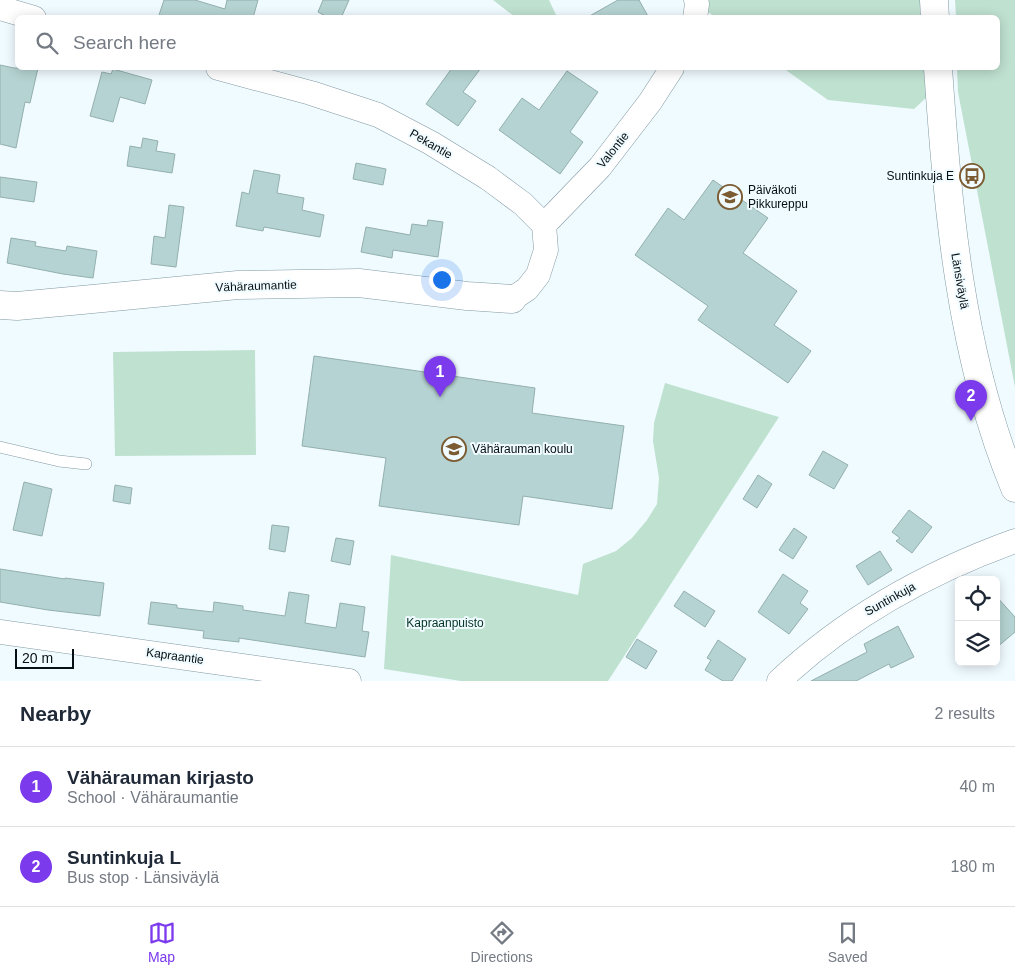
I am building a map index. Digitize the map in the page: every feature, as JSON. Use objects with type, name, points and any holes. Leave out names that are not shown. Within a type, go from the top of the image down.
[{"type":"street","points":[[695,15],[696,0]]},
{"type":"street","points":[[934,0],[935,15]]},
{"type":"street","points":[[0,8],[24,15]]},
{"type":"street","name":"Pekantie","points":[[225,70],[311,93],[378,115],[431,143],[488,178],[523,204],[544,225]]},
{"type":"street","name":"Valontie","points":[[544,225],[600,167],[650,102],[671,70]]},
{"type":"street","name":"Länsiväylä","points":[[938,70],[950,212],[960,286],[973,352],[985,398],[1000,448],[1015,488]]},
{"type":"street","points":[[512,299],[527,289],[538,275],[546,250],[544,225]]},
{"type":"street","name":"Vähäraumantie","points":[[0,305],[17,306],[238,285],[359,283],[467,296],[512,299]]},
{"type":"street","name":"Suntinkuja","points":[[779,681],[797,664],[862,615],[940,572],[982,553],[1015,541]]},
{"type":"street","name":"Kapraantie","points":[[0,632],[349,681]]},
{"type":"lane","points":[[0,447],[60,461],[86,464]]},
{"type":"green space","points":[[493,0],[549,0],[556,15],[512,15]]},
{"type":"green space","points":[[695,0],[920,0],[921,15],[712,15],[697,4]]},
{"type":"green space","points":[[955,0],[1015,0],[1015,387],[958,92],[957,70],[1000,70],[1000,15],[956,15]]},
{"type":"green space","points":[[786,70],[925,70],[927,97],[914,109],[828,100]]},
{"type":"green space","points":[[255,350],[256,455],[115,456],[113,352]]},
{"type":"green space","name":"Kapraanpuisto","points":[[665,383],[779,417],[608,681],[461,681],[384,669],[391,555],[578,595],[583,564],[616,551],[632,538],[657,504],[659,478],[653,441],[654,423]]},
{"type":"building","points":[[164,0],[195,0],[225,9],[227,0],[258,0],[254,15],[159,15]]},
{"type":"building","points":[[323,0],[349,0],[342,15],[324,15],[318,12]]},
{"type":"building","points":[[618,0],[639,0],[647,15],[591,15]]},
{"type":"building","points":[[0,65],[15,68],[15,70],[38,70],[30,103],[25,102],[16,148],[0,144]]},
{"type":"building","points":[[113,70],[117,70],[152,80],[145,104],[120,97],[113,122],[90,116],[102,72],[111,74]]},
{"type":"building","points":[[451,70],[480,70],[463,92],[476,101],[458,126],[426,104]]},
{"type":"building","points":[[567,71],[598,92],[570,132],[583,142],[560,174],[499,130],[522,98],[539,110]]},
{"type":"building","points":[[143,138],[158,141],[156,151],[175,154],[172,173],[127,166],[130,146],[141,148]]},
{"type":"building","points":[[356,163],[386,169],[383,185],[353,179]]},
{"type":"building","points":[[254,170],[280,175],[277,193],[304,198],[302,210],[324,215],[320,237],[264,227],[263,231],[236,226],[242,192],[249,194]]},
{"type":"building","points":[[0,177],[37,182],[34,202],[0,197]]},
{"type":"building","name":"Päiväkoti Pikkureppu","points":[[713,180],[768,218],[743,253],[797,291],[774,325],[811,351],[788,383],[698,320],[708,306],[635,255],[668,208],[684,220]]},
{"type":"building","points":[[169,205],[184,207],[176,267],[151,264],[154,236],[165,238]]},
{"type":"building","points":[[428,220],[443,222],[438,257],[393,250],[392,258],[361,252],[366,227],[410,235],[412,224],[427,226]]},
{"type":"building","points":[[11,238],[36,242],[35,246],[66,251],[67,246],[97,251],[93,278],[7,263]]},
{"type":"building","points":[[314,356],[535,388],[532,413],[624,426],[612,509],[523,496],[519,525],[379,506],[386,458],[302,446]]},
{"type":"building","points":[[823,451],[848,465],[834,489],[809,475]]},
{"type":"building","points":[[758,475],[772,484],[757,508],[743,499]]},
{"type":"building","points":[[24,482],[52,489],[42,536],[13,530]]},
{"type":"building","points":[[115,485],[132,488],[130,504],[113,501]]},
{"type":"building","points":[[909,510],[932,527],[912,553],[896,541],[900,538],[892,532]]},
{"type":"building","points":[[272,525],[289,527],[285,552],[269,549]]},
{"type":"building","points":[[794,528],[807,537],[793,559],[779,550]]},
{"type":"building","points":[[336,538],[354,541],[350,565],[331,561]]},
{"type":"building","points":[[880,551],[892,570],[868,585],[856,566]]},
{"type":"building","points":[[0,569],[104,583],[100,616],[0,602]]},
{"type":"building","points":[[783,574],[808,591],[800,603],[808,609],[789,634],[758,612]]},
{"type":"building","points":[[684,591],[715,611],[705,627],[674,606]]},
{"type":"building","points":[[289,592],[309,595],[305,623],[336,628],[340,603],[365,607],[362,631],[369,632],[365,657],[239,638],[239,642],[203,638],[204,631],[148,624],[151,602],[177,605],[177,608],[213,612],[214,602],[243,606],[243,610],[285,616]]},
{"type":"building","points":[[1000,600],[1015,617],[1015,632],[1000,645]]},
{"type":"building","points":[[898,626],[914,657],[891,668],[889,664],[856,681],[811,681],[867,652],[864,644]]},
{"type":"building","points":[[637,639],[657,651],[646,669],[626,657]]},
{"type":"building","points":[[718,640],[746,659],[732,681],[723,681],[705,670],[711,660],[707,658]]},
{"type":"place","name":"Suntinkuja E","points":[[972,176]]},
{"type":"place","name":"Päiväkoti Pikkureppu","points":[[730,197]]},
{"type":"place","name":"Vähärauman kirjasto","points":[[440,397]]},
{"type":"place","name":"Suntinkuja L","points":[[971,421]]},
{"type":"place","name":"Vähärauman koulu","points":[[454,449]]}]
